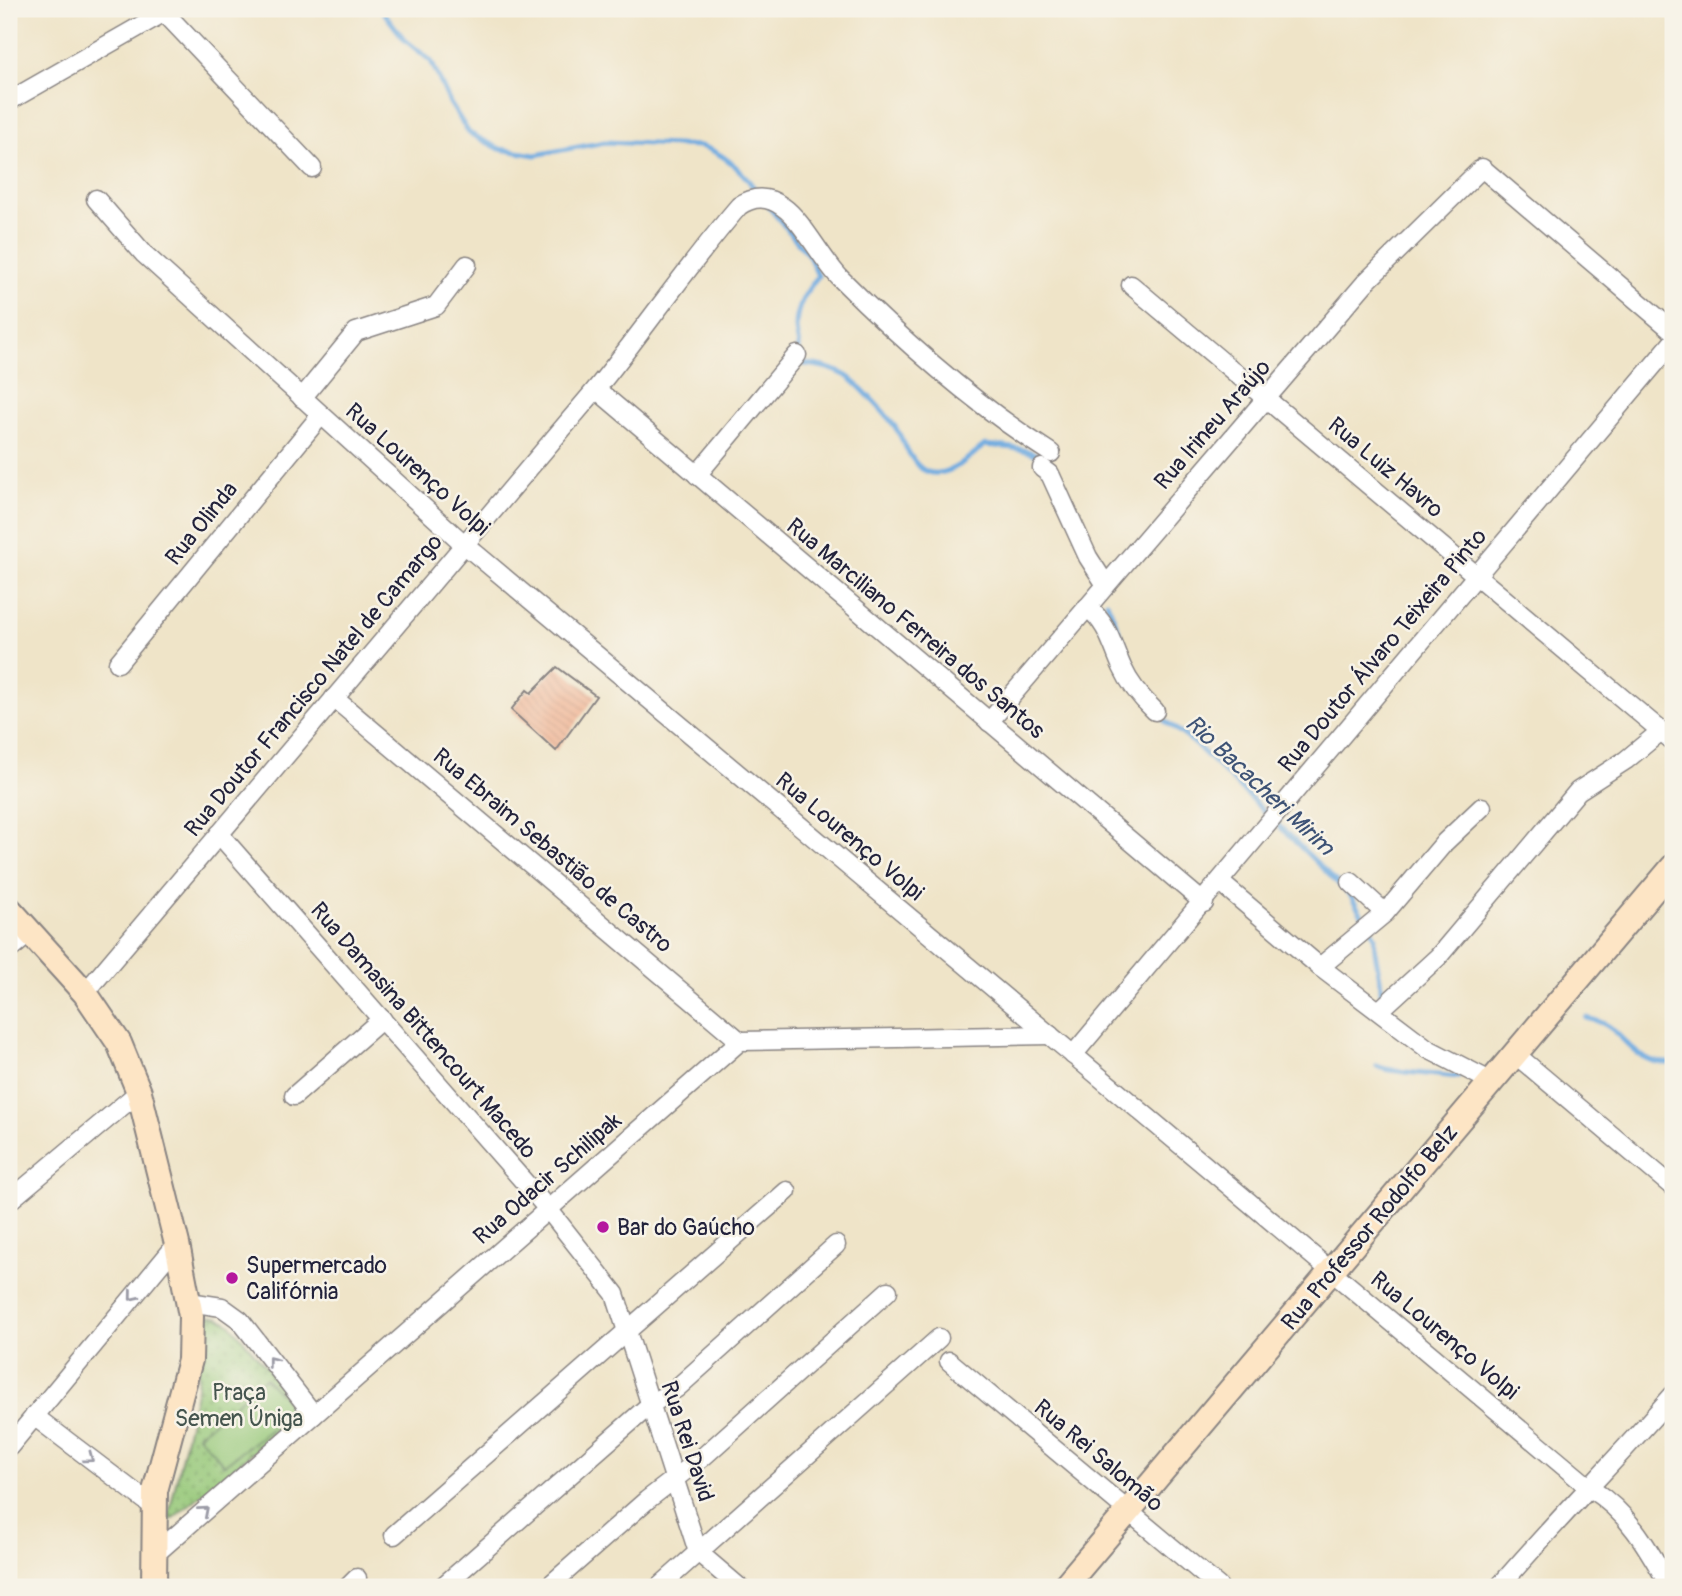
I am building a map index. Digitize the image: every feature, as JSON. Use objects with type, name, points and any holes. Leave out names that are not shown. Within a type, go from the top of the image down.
[{"type":"street","points":[[9,102],[167,10],[312,168]]},
{"type":"street","name":"Rua Irineu Araújo","points":[[989,722],[1365,283],[1482,169],[1673,331]]},
{"type":"street","name":"Rua Lourenço Volpi","points":[[96,199],[144,254],[464,544],[1591,1489],[1612,1503],[1633,1524],[1670,1587]]},
{"type":"street","name":"Rua Doutor Francisco Natel de Camargo","points":[[85,993],[596,389],[640,335],[691,262],[739,206],[749,199],[770,199],[789,211],[834,271],[937,367],[1014,429],[1046,460],[1088,557],[1106,585]]},
{"type":"street","points":[[302,398],[356,332],[436,306],[467,265]]},
{"type":"street","name":"Rua Luiz Havro","points":[[1131,285],[1667,736]]},
{"type":"street","name":"Rua Doutor Álvaro Teixeira Pinto","points":[[1073,1055],[1204,904],[1286,802],[1673,342]]},
{"type":"street","points":[[697,475],[797,355]]},
{"type":"street","name":"Rua Marciliano Ferreira dos Santos","points":[[596,389],[1204,904]]},
{"type":"street","name":"Rua Olinda","points":[[118,663],[321,415]]},
{"type":"street","points":[[1087,607],[1106,625],[1123,669],[1140,696],[1155,711]]},
{"type":"street","name":"Rua Ebraim Sebastião de Castro","points":[[334,698],[740,1041]]},
{"type":"street","points":[[1379,1011],[1438,957],[1578,791],[1667,736]]},
{"type":"street","points":[[1320,967],[1385,913],[1445,842],[1482,807]]},
{"type":"street","name":"Rua Damasina Bittencourt Macedo","points":[[219,834],[548,1209],[615,1294]]},
{"type":"street","name":"Rua Professor Rodolfo Belz","points":[[1064,1587],[1673,867]]},
{"type":"street","points":[[1351,881],[1385,913]]},
{"type":"street","points":[[1220,883],[1320,967],[1428,1049],[1492,1082]]},
{"type":"street","points":[[9,909],[85,993],[119,1043],[139,1093],[177,1244],[189,1302],[191,1339],[187,1380],[160,1473],[154,1507],[153,1587]]},
{"type":"street","points":[[9,950],[31,932]]},
{"type":"street","points":[[294,1096],[382,1019]]},
{"type":"street","points":[[740,1041],[1050,1035]]},
{"type":"street","name":"Rua Odacir Schilipak","points":[[153,1556],[740,1041]]},
{"type":"street","points":[[1516,1054],[1673,1187]]},
{"type":"street","points":[[9,1200],[139,1093]]},
{"type":"street","points":[[394,1535],[788,1191]]},
{"type":"street","points":[[9,1447],[177,1244]]},
{"type":"street","points":[[442,1587],[651,1404],[677,1388],[836,1245]]},
{"type":"street","points":[[548,1587],[647,1500],[675,1481],[888,1291]]},
{"type":"street","name":"Rua Rei David","points":[[615,1294],[698,1552]]},
{"type":"street","points":[[189,1302],[222,1307],[240,1320],[314,1415]]},
{"type":"street","points":[[659,1587],[939,1338]]},
{"type":"street","name":"Rua Rei Salomão","points":[[949,1361],[1219,1587]]},
{"type":"street","points":[[1499,1587],[1561,1515],[1591,1489],[1673,1395]]},
{"type":"street","points":[[34,1416],[154,1507]]},
{"type":"street","points":[[698,1552],[739,1587]]},
{"type":"green space","name":"Praça Semen Úniga","points":[[202,1315],[218,1317],[231,1325],[303,1411],[167,1523],[197,1388]]},
{"type":"green space","points":[[265,1378],[296,1410],[224,1465],[198,1435]]},
{"type":"building","points":[[557,667],[596,696],[556,751],[511,710],[527,690],[531,693]]},
{"type":"waterway","name":"Rio Bacacheri Mirim","points":[[381,9],[405,40],[431,61],[450,103],[469,133],[500,149],[535,155],[605,142],[700,146],[716,152],[730,162],[754,188]]},
{"type":"waterway","name":"Rio Bacacheri Mirim","points":[[769,207],[809,256],[818,276],[802,300],[796,319],[798,354],[804,364],[835,370],[856,384],[893,425],[912,459],[931,473],[952,469],[985,445],[1032,453],[1055,469]]},
{"type":"waterway","name":"Rio Bacacheri Mirim","points":[[1107,602],[1142,687]]},
{"type":"waterway","name":"Rio Bacacheri Mirim","points":[[1160,711],[1165,721],[1193,742],[1350,895],[1375,936],[1381,993]]},
{"type":"waterway","name":"Rio Bacacheri Mirim","points":[[1586,1018],[1610,1027],[1645,1058],[1673,1063]]},
{"type":"waterway","name":"Rio Bacacheri Mirim","points":[[1377,1066],[1403,1072],[1458,1077]]},
{"type":"place","name":"Bar do Gaúcho","points":[[603,1227]]},
{"type":"place","name":"Supermercado Califórnia","points":[[232,1278]]}]
